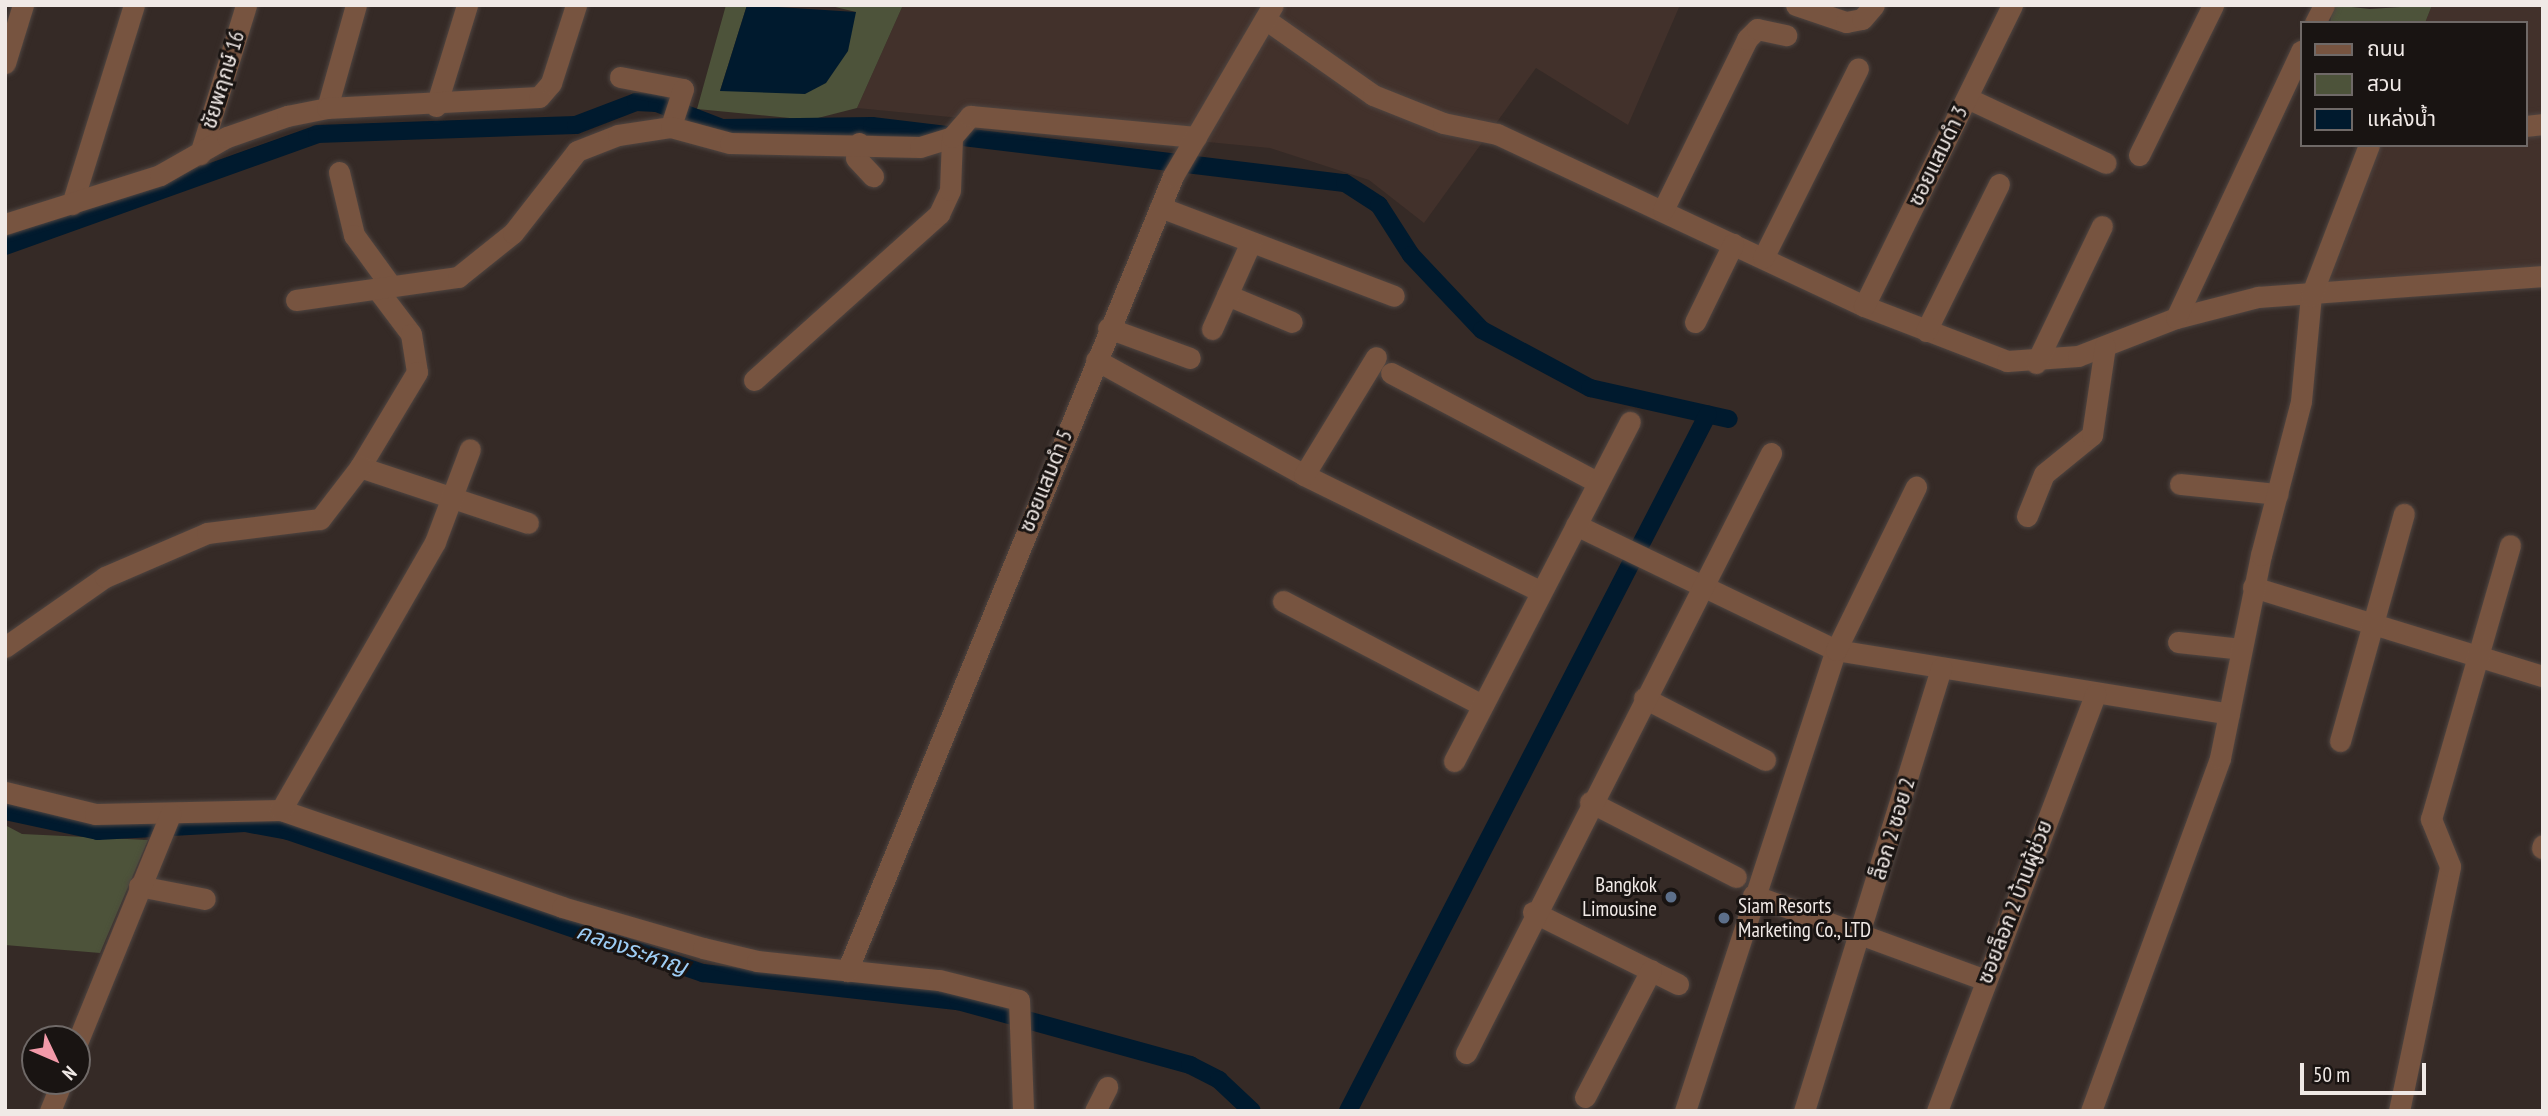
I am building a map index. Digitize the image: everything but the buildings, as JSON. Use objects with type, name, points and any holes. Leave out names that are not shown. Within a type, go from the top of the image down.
[{"type":"street","points":[[5,63],[23,5]]},
{"type":"street","points":[[72,204],[134,5]]},
{"type":"street","name":"ชัยพฤกษ์ 16","points":[[200,154],[246,5]]},
{"type":"street","points":[[327,108],[356,5]]},
{"type":"street","points":[[436,106],[467,5]]},
{"type":"street","points":[[5,224],[160,175],[260,123],[327,108],[436,106],[532,99],[551,83],[576,5]]},
{"type":"street","points":[[1796,5],[1846,22],[1862,19],[1874,5]]},
{"type":"street","name":"ซอยแสมดำ 3","points":[[1864,306],[2012,5]]},
{"type":"street","points":[[2139,155],[2213,5]]},
{"type":"street","points":[[2316,21],[2324,5]]},
{"type":"street","points":[[1269,12],[1373,95],[1443,123],[1497,134],[1864,306],[1997,358],[2036,363],[2105,346],[2176,318],[2258,297],[2311,296],[2543,276]]},
{"type":"street","name":"ซอยแสมดำ 5","points":[[847,971],[1108,328],[1173,176],[1269,12]]},
{"type":"street","points":[[1663,210],[1747,38],[1757,29],[1786,35]]},
{"type":"street","points":[[2176,318],[2300,53]]},
{"type":"street","points":[[1763,258],[1858,68]]},
{"type":"street","points":[[620,77],[683,89],[671,127]]},
{"type":"street","points":[[1967,97],[2106,163]]},
{"type":"street","points":[[296,300],[457,277],[483,260],[513,233],[577,151],[618,135],[671,127],[730,143],[859,143],[931,147],[952,137],[970,116],[1196,138]]},
{"type":"street","points":[[754,380],[939,214],[950,190],[952,137]]},
{"type":"street","points":[[859,143],[856,158],[873,176]]},
{"type":"street","points":[[2091,1111],[2214,780],[2253,587],[2301,401],[2311,296],[2368,147]]},
{"type":"street","points":[[5,647],[105,578],[207,533],[320,519],[360,467],[417,372],[411,334],[354,235],[339,172]]},
{"type":"street","points":[[1926,331],[1998,184]]},
{"type":"street","points":[[1160,207],[1394,296]]},
{"type":"street","points":[[2036,363],[2102,226]]},
{"type":"street","points":[[1212,329],[1251,242]]},
{"type":"street","points":[[1695,322],[1733,244]]},
{"type":"street","points":[[1227,295],[1292,322]]},
{"type":"street","points":[[1108,328],[1190,358]]},
{"type":"street","points":[[2027,516],[2044,474],[2092,435],[2105,346]]},
{"type":"street","points":[[1304,475],[1376,356]]},
{"type":"street","points":[[1096,360],[1304,475],[1540,591]]},
{"type":"street","points":[[1391,373],[1597,482]]},
{"type":"street","points":[[1454,761],[1630,422]]},
{"type":"street","points":[[281,810],[454,500],[470,449]]},
{"type":"street","points":[[1466,1053],[1533,912],[1703,589],[1771,453]]},
{"type":"street","points":[[360,467],[528,523]]},
{"type":"street","points":[[2180,484],[2277,494]]},
{"type":"street","points":[[1685,1111],[1753,895],[1836,650],[1916,487]]},
{"type":"street","points":[[2340,741],[2404,514]]},
{"type":"street","points":[[1576,525],[1703,589],[1836,650],[2229,714]]},
{"type":"street","points":[[2399,1111],[2450,866],[2431,819],[2510,545]]},
{"type":"street","points":[[2253,587],[2479,656],[2541,668]]},
{"type":"street","points":[[1283,601],[1482,705]]},
{"type":"street","points":[[2178,642],[2241,649]]},
{"type":"street","name":"ล็อก 2 ซอย 2","points":[[1804,1111],[1861,934],[1941,668]]},
{"type":"street","name":"ซอยล็อก 2 บ้านผู้ช่วย","points":[[1937,1111],[2095,694]]},
{"type":"street","points":[[1644,698],[1765,760]]},
{"type":"street","points":[[5,792],[95,814],[167,823],[281,810],[562,907],[703,948],[847,971],[977,987],[1019,1000],[1023,1111]]},
{"type":"street","points":[[1590,802],[1736,877]]},
{"type":"street","points":[[84,1025],[167,823]]},
{"type":"street","points":[[139,886],[205,899]]},
{"type":"street","points":[[1753,895],[1985,980]]},
{"type":"street","points":[[1533,912],[1678,984]]},
{"type":"street","points":[[1585,1097],[1651,970]]},
{"type":"street","points":[[1095,1111],[1107,1087]]},
{"type":"shaded area","points":[[903,5],[1680,5],[1628,125],[1536,68],[1424,223],[1369,180],[1270,148],[857,108]]},
{"type":"shaded area","points":[[2432,5],[2543,5],[2543,266],[2323,288],[2377,147],[2527,147],[2527,21],[2426,21]]},
{"type":"green space","points":[[726,5],[747,5],[720,91],[856,12],[827,5],[903,5],[857,108],[810,120],[697,109]]},
{"type":"green space","points":[[2333,5],[2370,9],[2432,5],[2426,21],[2330,21]]},
{"type":"green space","points":[[5,825],[22,834],[148,840],[100,953],[5,945]]},
{"type":"water","points":[[747,5],[856,12],[848,51],[826,83],[805,94],[720,91]]},
{"type":"waterway","points":[[5,246],[317,134],[576,125],[636,102],[657,103],[722,128],[872,126],[1345,183],[1379,205],[1411,255],[1482,330],[1590,388],[1729,419]]},
{"type":"waterway","points":[[1348,1111],[1708,414]]},
{"type":"waterway","name":"คลองระหาญ","points":[[5,811],[98,831],[245,823],[288,831],[703,973],[958,1001],[1190,1065],[1219,1080],[1252,1111]]},
{"type":"place","name":"Bangkok Limousine","points":[[1671,897]]},
{"type":"place","name":"Siam Resorts Marketing Co., LTD","points":[[1724,918]]}]
